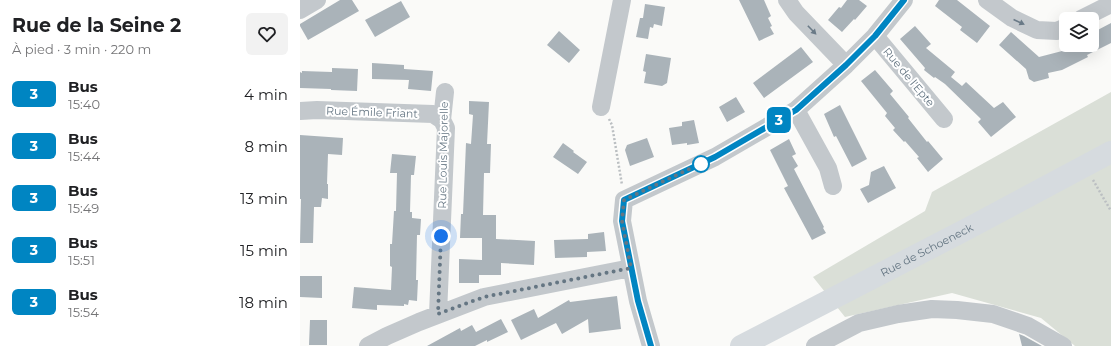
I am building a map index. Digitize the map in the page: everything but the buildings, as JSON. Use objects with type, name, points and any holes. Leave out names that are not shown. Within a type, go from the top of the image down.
[{"type":"main road","name":"Rue de Schoeneck","points":[[741,346],[967,229],[1111,152]]},
{"type":"street","points":[[300,10],[318,0]]},
{"type":"street","points":[[601,107],[622,0]]},
{"type":"street","points":[[787,0],[796,13],[846,65]]},
{"type":"street","points":[[651,346],[638,301],[622,221],[624,200],[715,157],[796,110],[846,65],[875,36],[904,0]]},
{"type":"street","points":[[987,0],[1012,18],[1037,30],[1059,30]]},
{"type":"street","points":[[1095,12],[1111,4]]},
{"type":"street","name":"Rue de l'Epte","points":[[875,36],[944,119]]},
{"type":"street","name":"Rue Louis Majorelle","points":[[438,314],[446,128],[442,120],[445,92]]},
{"type":"street","name":"Rue Émile Friant","points":[[300,111],[317,110],[433,114],[442,120]]},
{"type":"street","points":[[796,110],[828,168],[833,186]]},
{"type":"street","points":[[368,346],[438,314],[484,297],[631,268]]},
{"type":"street","points":[[815,346],[859,323],[898,314],[932,309],[993,314],[1028,326],[1063,346]]},
{"type":"path","points":[[601,107],[612,125],[624,200]]},
{"type":"path","points":[[1087,164],[1096,186],[1111,211]]},
{"type":"shaded area","points":[[1111,92],[1111,346],[1075,346],[1041,318],[952,293],[845,317],[813,277],[925,211],[932,192]]},
{"type":"bus line","name":"3","points":[[651,346],[638,301],[622,221],[624,200],[715,157],[796,110],[846,65],[875,36],[904,0]]},
{"type":"route","points":[[441,236],[438,314],[484,297],[631,268],[622,221],[624,200],[702,163],[701,164]]}]
